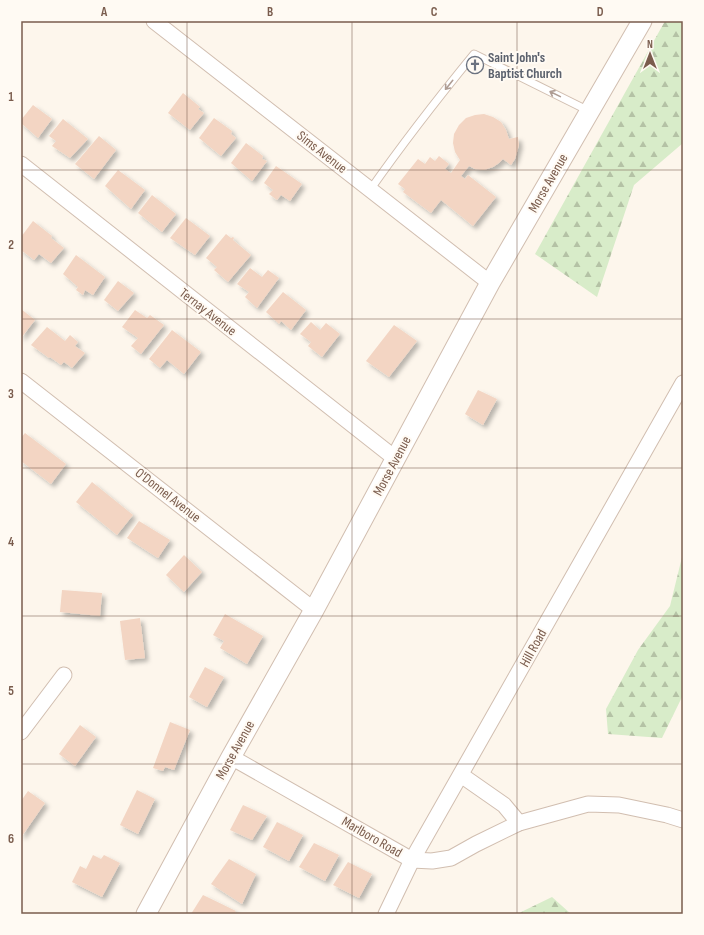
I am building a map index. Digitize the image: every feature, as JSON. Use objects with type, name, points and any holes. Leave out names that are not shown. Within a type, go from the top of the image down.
[{"type":"street","name":"Sims Avenue","points":[[154,21],[490,283]]},
{"type":"street","name":"Morse Avenue","points":[[146,914],[231,757],[314,610],[490,283],[642,21]]},
{"type":"street","name":"Ternay Avenue","points":[[21,164],[396,459]]},
{"type":"street","name":"O'Donnel Avenue","points":[[21,381],[314,610]]},
{"type":"street","name":"Hill Road","points":[[386,914],[412,860],[683,383]]},
{"type":"street","points":[[21,732],[64,675]]},
{"type":"street","name":"Marlboro Road","points":[[231,757],[412,860],[432,861],[450,858],[519,823],[588,804],[619,806],[667,815],[683,820]]},
{"type":"street","points":[[461,775],[504,805],[519,823]]},
{"type":"lane","points":[[370,190],[446,88],[474,54],[590,112]]},
{"type":"green space","points":[[665,21],[683,21],[683,143],[634,185],[597,297],[535,254]]},
{"type":"green space","points":[[683,553],[683,695],[662,738],[608,734],[606,709],[638,650],[670,606]]},
{"type":"green space","points":[[552,897],[571,914],[517,914]]},
{"type":"building","points":[[183,93],[200,107],[198,109],[204,113],[190,130],[168,113]]},
{"type":"building","points":[[33,105],[52,119],[38,138],[21,123],[21,120]]},
{"type":"building","points":[[484,114],[501,122],[509,139],[518,137],[519,145],[515,159],[511,165],[503,159],[493,167],[484,170],[475,169],[469,166],[461,176],[465,179],[468,175],[496,197],[473,226],[441,200],[431,213],[403,192],[405,189],[398,184],[418,159],[425,164],[430,157],[435,161],[439,156],[449,164],[445,169],[451,173],[460,160],[455,152],[453,143],[454,134],[459,125],[466,118]]},
{"type":"building","points":[[214,118],[232,131],[231,134],[236,138],[221,156],[199,138]]},
{"type":"building","points":[[63,119],[88,139],[70,158],[52,146],[56,141],[49,136]]},
{"type":"building","points":[[99,136],[116,150],[94,179],[75,164]]},
{"type":"building","points":[[246,143],[263,156],[262,159],[267,161],[252,181],[231,163]]},
{"type":"building","points":[[276,166],[302,184],[290,201],[281,195],[277,200],[269,194],[273,190],[264,183]]},
{"type":"building","points":[[118,170],[145,190],[131,209],[105,186]]},
{"type":"building","points":[[152,195],[176,214],[162,232],[138,213]]},
{"type":"building","points":[[186,218],[210,236],[195,255],[170,238]]},
{"type":"building","points":[[33,221],[64,248],[51,263],[39,254],[34,260],[21,250],[21,237]]},
{"type":"building","points":[[226,234],[231,238],[233,237],[233,240],[251,255],[228,282],[214,270],[217,267],[206,258]]},
{"type":"building","points":[[76,255],[105,277],[93,295],[85,290],[83,295],[76,290],[78,287],[63,274]]},
{"type":"building","points":[[250,268],[262,277],[268,270],[279,278],[257,308],[245,297],[249,292],[237,284]]},
{"type":"building","points":[[118,281],[134,293],[118,311],[104,300]]},
{"type":"building","points":[[283,292],[306,310],[291,330],[281,321],[279,324],[266,312]]},
{"type":"building","points":[[21,309],[35,320],[21,338]]},
{"type":"building","points":[[135,310],[147,318],[150,315],[164,325],[141,354],[131,346],[138,338],[122,327]]},
{"type":"building","points":[[311,322],[320,330],[326,323],[340,334],[322,357],[308,346],[311,342],[300,334]]},
{"type":"building","points":[[394,325],[417,341],[389,377],[366,361]]},
{"type":"building","points":[[47,327],[65,341],[70,335],[78,342],[75,346],[85,353],[72,368],[64,362],[61,365],[31,345]]},
{"type":"building","points":[[172,330],[201,352],[184,374],[167,360],[160,368],[149,359]]},
{"type":"building","points":[[478,390],[497,399],[483,425],[465,414]]},
{"type":"building","points":[[25,433],[66,464],[51,484],[21,461],[21,438]]},
{"type":"building","points":[[92,482],[133,515],[117,535],[76,502]]},
{"type":"building","points":[[139,521],[170,540],[158,558],[127,538]]},
{"type":"building","points":[[184,555],[202,572],[184,592],[166,575]]},
{"type":"building","points":[[62,590],[102,593],[100,616],[60,612]]},
{"type":"building","points":[[225,614],[263,636],[247,664],[220,648],[224,641],[213,635]]},
{"type":"building","points":[[140,618],[145,658],[125,660],[120,621]]},
{"type":"building","points":[[205,667],[224,677],[207,707],[189,697]]},
{"type":"building","points":[[170,722],[190,730],[174,770],[165,767],[163,771],[153,768]]},
{"type":"building","points":[[80,725],[96,737],[75,766],[59,754]]},
{"type":"building","points":[[137,790],[155,799],[138,834],[120,825]]},
{"type":"building","points":[[28,791],[45,803],[22,836],[21,801]]},
{"type":"building","points":[[243,805],[267,816],[252,840],[230,830]]},
{"type":"building","points":[[277,822],[303,835],[289,861],[263,847]]},
{"type":"building","points":[[314,843],[339,855],[325,881],[299,867]]},
{"type":"building","points":[[93,855],[101,859],[104,855],[120,863],[102,897],[72,882],[80,866],[86,869]]},
{"type":"building","points":[[229,859],[256,874],[242,904],[211,884]]},
{"type":"building","points":[[348,862],[372,874],[359,898],[333,885]]},
{"type":"building","points":[[203,895],[236,911],[234,914],[191,914]]},
{"type":"place","name":"Saint John's Baptist Church","points":[[475,65]]}]
